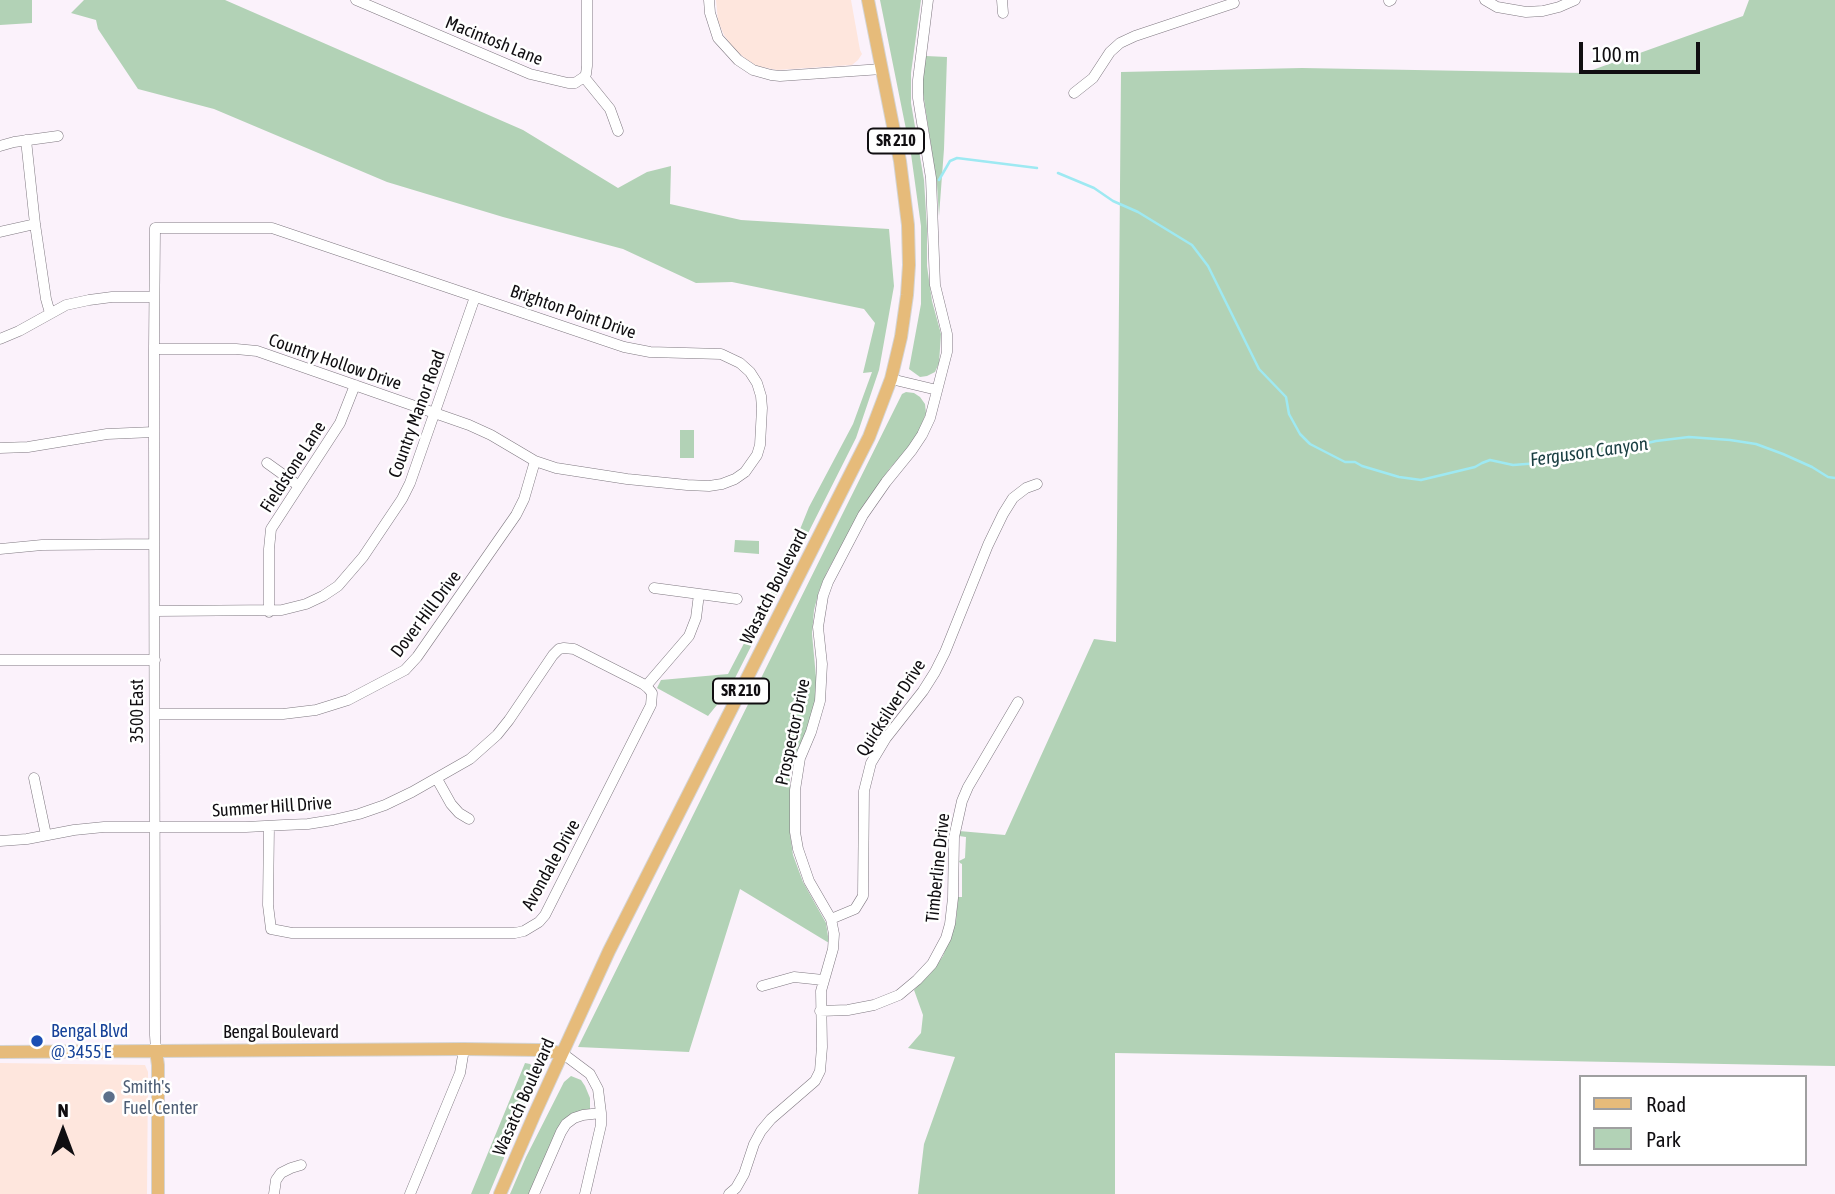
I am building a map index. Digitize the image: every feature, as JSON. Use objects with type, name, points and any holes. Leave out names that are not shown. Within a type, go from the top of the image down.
[{"type":"main road","name":"Wasatch Boulevard","points":[[500,1194],[609,951],[863,449],[891,379],[906,303],[909,238],[903,178],[868,0]]},
{"type":"main road","name":"Bengal Boulevard","points":[[0,1052],[464,1049],[562,1054]]},
{"type":"main road","name":"3500 East","points":[[156,1051],[158,1194]]},
{"type":"street","name":"Macintosh Lane","points":[[356,0],[530,74],[568,83],[575,83],[584,77]]},
{"type":"street","points":[[587,0],[587,66],[584,77],[610,109],[618,131]]},
{"type":"street","points":[[709,0],[718,38],[727,51],[752,70],[780,75],[882,69]]},
{"type":"street","name":"Prospector Drive","points":[[735,1192],[761,1131],[771,1119],[816,1081],[820,1071],[823,980],[833,949],[834,934],[831,919],[803,866],[795,832],[797,769],[817,716],[822,683],[819,611],[828,582],[863,515],[922,435],[930,418],[947,352],[947,334],[935,285],[931,178],[918,98],[928,0]]},
{"type":"street","points":[[1002,0],[1003,13]]},
{"type":"street","points":[[1074,93],[1093,78],[1110,52],[1120,43],[1234,4],[1233,0]]},
{"type":"street","points":[[1485,0],[1497,6],[1526,12],[1543,11],[1575,0]]},
{"type":"street","points":[[0,146],[58,136]]},
{"type":"street","points":[[26,140],[35,224],[50,313]]},
{"type":"street","points":[[0,232],[35,224]]},
{"type":"street","name":"Brighton Point Drive","points":[[155,228],[272,228],[637,350],[721,354],[740,363],[757,383],[762,408],[757,455],[745,471],[722,484],[709,486],[627,479],[575,472],[535,461]]},
{"type":"street","name":"3500 East","points":[[155,228],[156,1051]]},
{"type":"street","points":[[0,338],[19,331],[66,305],[112,297],[154,297]]},
{"type":"street","name":"Country Manor Road","points":[[155,611],[282,611],[306,604],[338,586],[351,572],[402,499],[417,466],[475,297]]},
{"type":"street","name":"Country Hollow Drive","points":[[154,349],[257,351],[470,425],[535,461]]},
{"type":"street","points":[[891,379],[937,390]]},
{"type":"street","name":"Fieldstone Lane","points":[[269,612],[268,549],[271,529],[340,423],[355,385]]},
{"type":"street","points":[[0,448],[28,447],[107,434],[154,432]]},
{"type":"street","name":"Dover Hill Drive","points":[[155,714],[283,714],[316,710],[348,699],[405,670],[417,657],[516,515],[524,499],[535,461]]},
{"type":"street","points":[[267,463],[299,486]]},
{"type":"street","name":"Quicksilver Drive","points":[[831,919],[855,909],[863,896],[864,791],[871,764],[886,738],[935,672],[1003,514],[1013,498],[1037,484]]},
{"type":"street","points":[[0,549],[42,545],[154,544]]},
{"type":"street","points":[[654,589],[737,599]]},
{"type":"street","points":[[649,690],[689,636],[696,618],[699,594]]},
{"type":"street","name":"Summer Hill Drive","points":[[0,841],[104,827],[308,824],[359,814],[437,779],[470,759],[497,735],[559,649],[574,649],[649,690]]},
{"type":"street","points":[[0,660],[155,660]]},
{"type":"street","name":"Avondale Drive","points":[[269,825],[268,905],[271,929],[292,933],[515,933],[531,928],[545,915],[651,705],[649,690]]},
{"type":"street","name":"Timberline Drive","points":[[820,1011],[874,1005],[899,995],[917,981],[932,964],[950,925],[954,837],[962,801],[1018,702]]},
{"type":"street","points":[[34,778],[46,835]]},
{"type":"street","points":[[437,779],[451,804],[469,819]]},
{"type":"street","points":[[762,986],[794,978],[823,980]]},
{"type":"street","points":[[410,1194],[460,1073],[464,1049]]},
{"type":"street","points":[[562,1054],[595,1080],[601,1113],[598,1140],[585,1194]]},
{"type":"street","points":[[534,1194],[566,1124],[583,1115],[601,1113]]},
{"type":"street","points":[[274,1194],[276,1180],[282,1173],[302,1166]]},
{"type":"shaded area","points":[[716,0],[851,0],[862,54],[852,65],[777,70],[757,66],[734,49],[724,35],[718,21]]},
{"type":"shaded area","points":[[0,1063],[145,1065],[148,1072],[147,1194],[0,1194]]},
{"type":"green space","points":[[0,0],[32,0],[32,23],[0,25]]},
{"type":"green space","points":[[84,0],[225,0],[523,130],[618,188],[647,172],[671,166],[670,204],[741,220],[889,229],[894,286],[879,370],[856,438],[729,690],[708,716],[657,688],[661,680],[728,674],[788,559],[809,507],[853,424],[872,372],[863,373],[875,323],[864,309],[732,282],[696,283],[623,249],[387,182],[214,109],[138,89],[98,29],[96,20],[71,13]]},
{"type":"green space","points":[[880,0],[921,0],[911,73],[911,103],[924,180],[927,266],[932,301],[941,334],[939,363],[935,372],[920,377],[909,369],[921,304],[921,226],[911,154]]},
{"type":"green space","points":[[1749,0],[1835,0],[1835,1066],[1115,1053],[1115,1194],[918,1194],[924,1144],[955,1057],[908,1048],[921,1033],[923,1015],[914,990],[943,956],[956,921],[958,897],[962,897],[962,864],[959,861],[965,858],[966,837],[959,836],[959,831],[1005,835],[1094,639],[1116,642],[1121,72],[1302,68],[1584,73],[1743,16]]},
{"type":"green space","points":[[926,56],[947,57],[939,216],[922,86]]},
{"type":"green space","points":[[906,392],[920,397],[925,404],[926,413],[911,445],[890,468],[864,505],[819,591],[812,634],[817,688],[813,713],[790,772],[790,834],[793,855],[803,882],[826,923],[829,943],[740,889],[689,1052],[578,1047],[902,394]]},
{"type":"green space","points":[[680,430],[694,430],[694,458],[680,458]]},
{"type":"green space","points":[[735,540],[759,541],[759,554],[734,552]]},
{"type":"green space","points":[[525,1063],[538,1072],[504,1158],[489,1194],[471,1194]]},
{"type":"green space","points":[[571,1076],[581,1080],[585,1086],[590,1098],[590,1109],[575,1113],[530,1194],[510,1194],[564,1082]]},
{"type":"waterway","name":"Ferguson Canyon","points":[[939,180],[950,161],[957,158],[1037,168]]},
{"type":"waterway","name":"Ferguson Canyon","points":[[1058,173],[1094,188],[1192,245],[1208,266],[1259,369],[1286,397],[1289,414],[1300,434],[1310,444],[1345,462],[1355,462],[1399,477],[1421,480],[1475,467],[1490,460],[1513,465],[1539,463],[1689,437],[1756,444],[1835,478]]},
{"type":"place","name":"Bengal Blvd @ 3455 E","points":[[37,1041]]},
{"type":"place","name":"Smith's Fuel Center","points":[[109,1097]]}]
